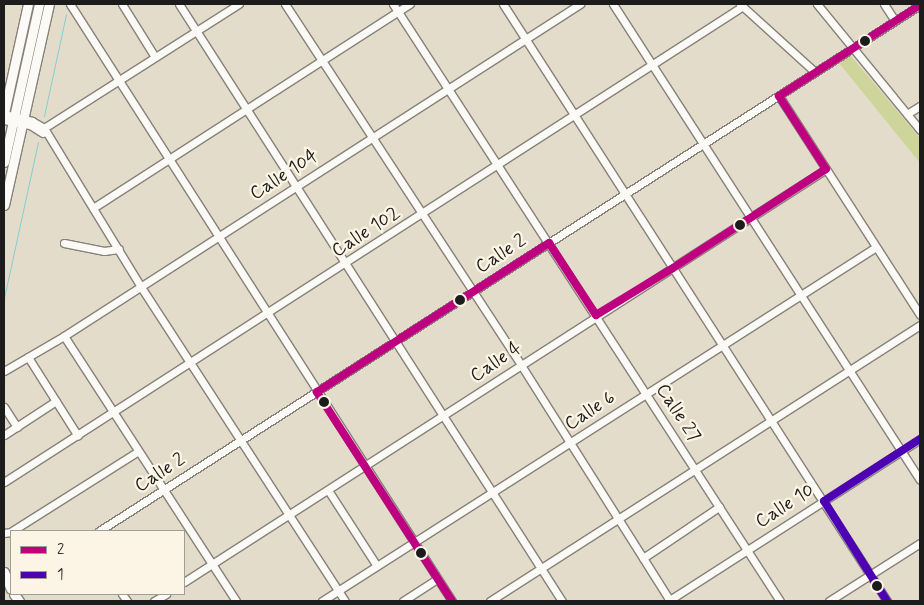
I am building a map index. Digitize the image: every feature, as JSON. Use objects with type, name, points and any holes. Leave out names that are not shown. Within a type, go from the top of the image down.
[{"type":"main road","points":[[4,114],[6,88],[28,4]]},
{"type":"main road","points":[[4,205],[15,120],[40,4]]},
{"type":"main road","points":[[4,162],[49,4]]},
{"type":"main road","points":[[4,572],[10,586]]},
{"type":"street","points":[[70,4],[76,7],[218,237],[452,601]]},
{"type":"street","points":[[122,4],[155,56]]},
{"type":"street","points":[[179,4],[344,265],[444,416],[562,601]]},
{"type":"street","points":[[15,120],[44,128],[239,4]]},
{"type":"street","points":[[285,4],[521,365],[669,601]]},
{"type":"street","name":"Calle 27","points":[[393,4],[550,243],[780,601]]},
{"type":"street","points":[[93,208],[410,4]]},
{"type":"street","points":[[503,4],[627,193],[672,268],[724,344],[887,601]]},
{"type":"street","name":"Calle 104","points":[[4,371],[64,336],[141,287],[580,4]]},
{"type":"street","points":[[613,4],[920,480]]},
{"type":"street","points":[[817,4],[920,130]]},
{"type":"street","points":[[884,4],[895,21]]},
{"type":"street","points":[[742,5],[815,72]]},
{"type":"street","name":"Calle 102","points":[[4,482],[499,165],[742,5]]},
{"type":"street","name":"Calle 2","points":[[101,530],[920,5]]},
{"type":"street","points":[[779,96],[920,315]]},
{"type":"street","points":[[907,114],[920,106]]},
{"type":"street","points":[[4,114],[34,127],[47,137]]},
{"type":"street","points":[[44,128],[47,137],[189,363],[345,601]]},
{"type":"street","name":"Calle 4","points":[[185,581],[444,416],[596,315],[826,169]]},
{"type":"street","points":[[64,243],[104,251],[119,249]]},
{"type":"street","name":"Calle 6","points":[[322,601],[876,247]]},
{"type":"street","points":[[490,601],[920,325]]},
{"type":"street","points":[[64,336],[137,452],[236,601]]},
{"type":"street","points":[[28,357],[78,436]]},
{"type":"street","points":[[4,435],[56,401]]},
{"type":"street","points":[[4,408],[17,427]]},
{"type":"street","name":"Calle 10","points":[[669,601],[920,439]]},
{"type":"street","points":[[13,530],[137,452]]},
{"type":"street","points":[[328,490],[377,566]]},
{"type":"street","points":[[643,558],[719,508]]},
{"type":"street","points":[[829,601],[920,543]]},
{"type":"street","points":[[403,601],[437,579]]},
{"type":"green space","points":[[850,55],[920,138],[920,163],[839,63]]},
{"type":"waterway","points":[[44,116],[66,14]]},
{"type":"waterway","points":[[4,298],[38,142]]},
{"type":"transit line","name":"2","points":[[452,601],[317,392],[549,243],[596,315],[673,268],[826,169],[779,96],[920,5]]},
{"type":"transit line","name":"1","points":[[887,601],[824,501],[920,439]]}]
